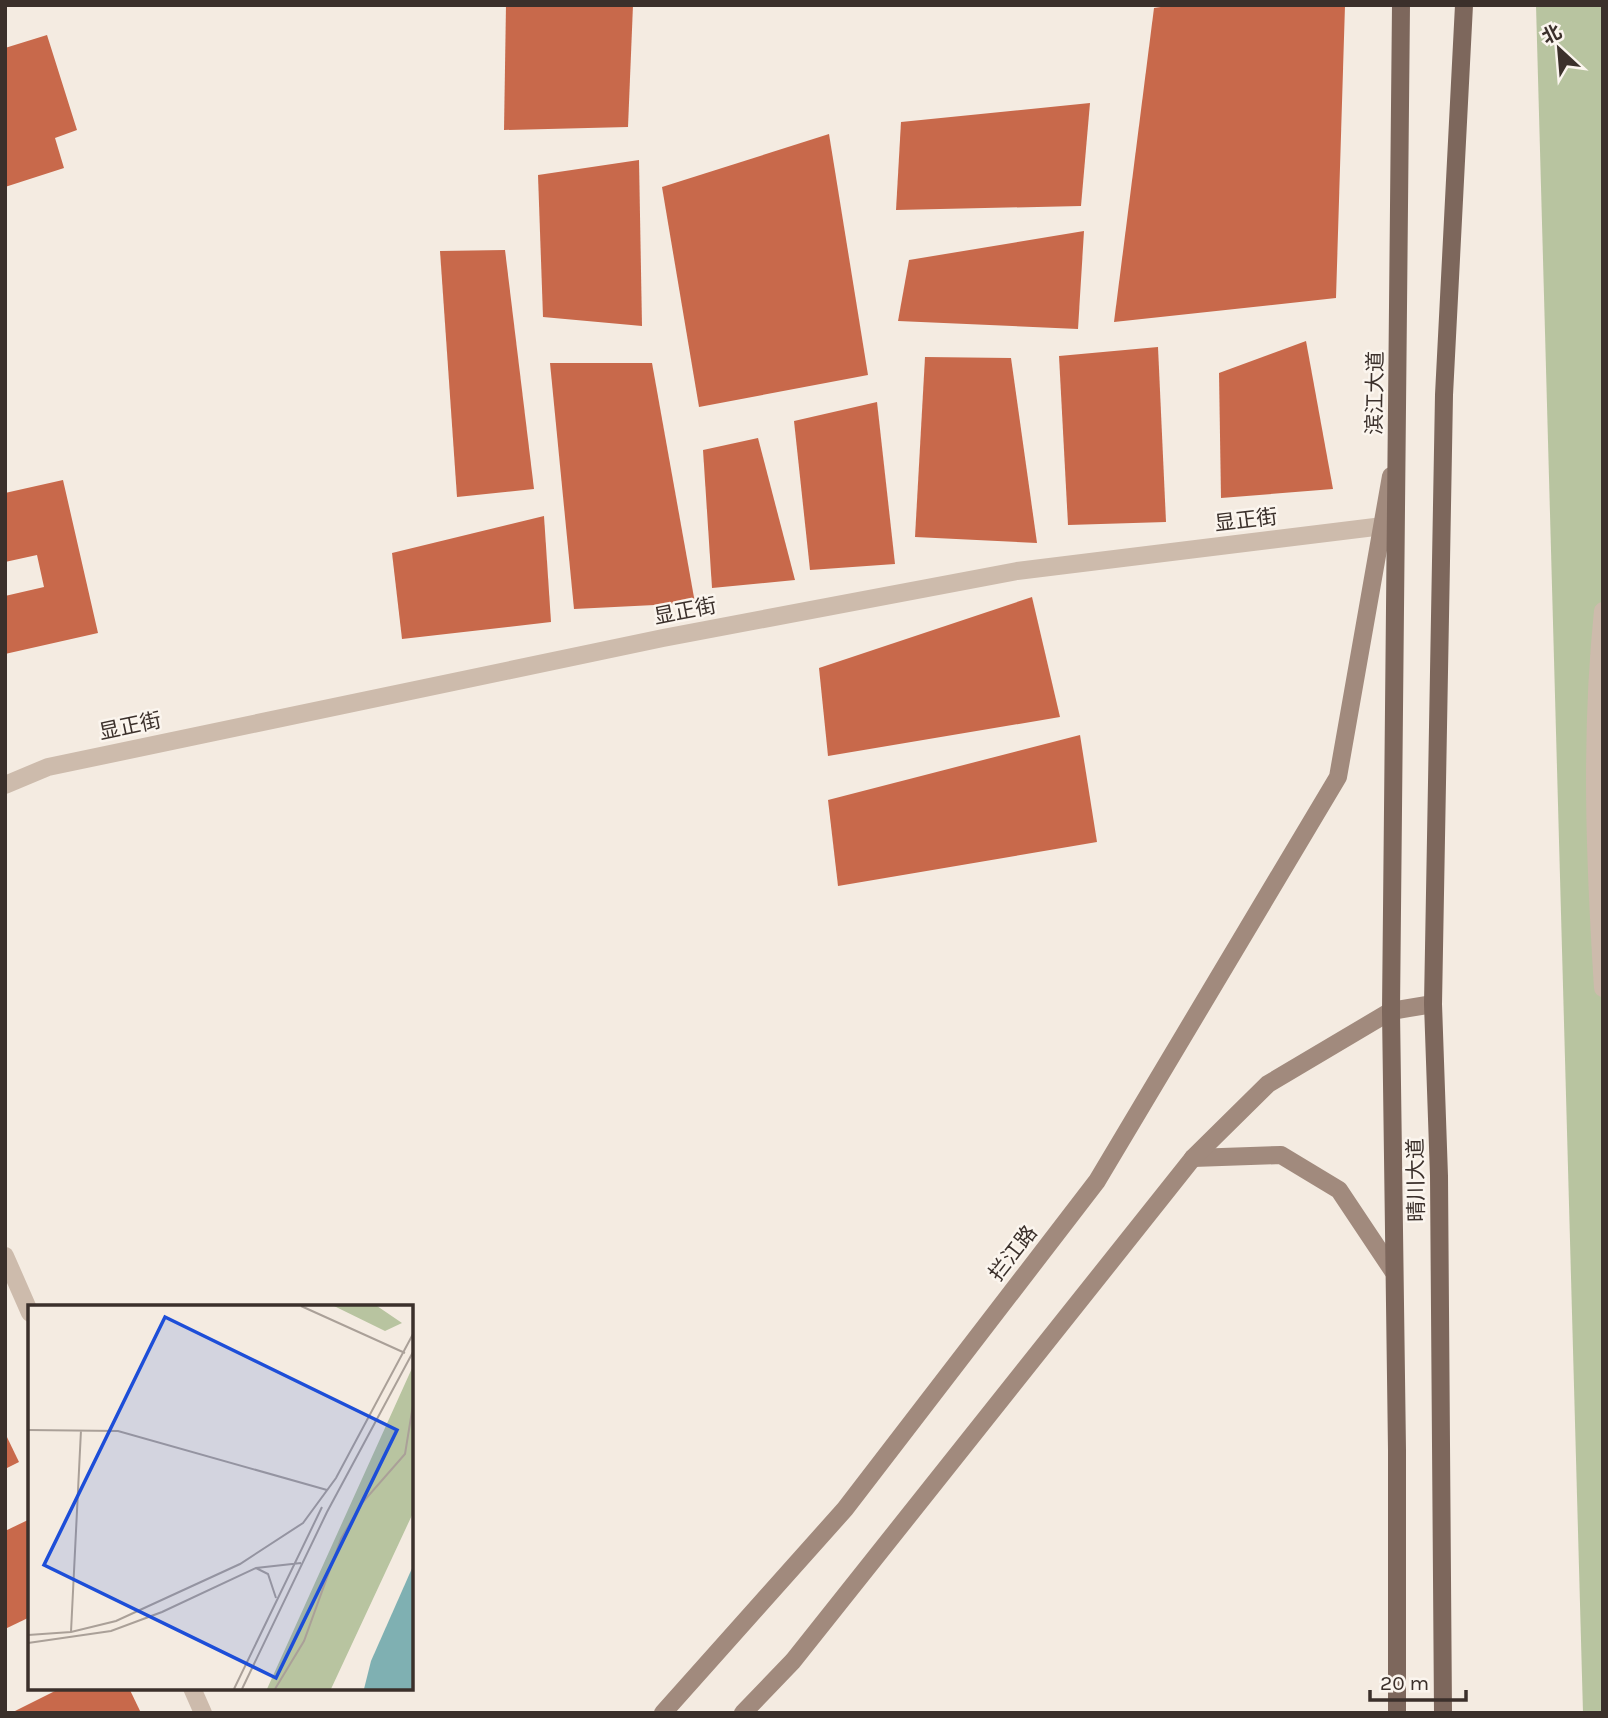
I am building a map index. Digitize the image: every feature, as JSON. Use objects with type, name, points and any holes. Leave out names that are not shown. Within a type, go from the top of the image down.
[{"type":"main road","name":"滨江大道","points":[[1338,777],[1398,437],[1401,5]]},
{"type":"main road","name":"晴川大道","points":[[1443,1713],[1439,1176],[1433,1004],[1444,395],[1464,5]]},
{"type":"main road","name":"晴川大道","points":[[1397,1713],[1397,1450],[1391,1011],[1398,437]]},
{"type":"main road","name":"拦江路","points":[[663,1713],[845,1509],[1097,1181],[1338,777]]},
{"type":"main road","points":[[743,1713],[793,1661],[1193,1158],[1268,1084],[1391,1011],[1433,1004]]},
{"type":"main road","points":[[1193,1158],[1281,1155],[1339,1190],[1393,1271]]},
{"type":"street","name":"显正街","points":[[5,785],[48,766],[663,638],[1003,574],[1383,526]]},
{"type":"street","points":[[1603,611],[1593,759],[1595,870],[1603,988]]},
{"type":"street","points":[[5,1256],[28,1308]]},
{"type":"street","points":[[193,1690],[203,1713]]},
{"type":"green space","points":[[1536,5],[1603,5],[1603,1713],[1583,1713]]},
{"type":"building","points":[[506,5],[633,5],[628,127],[504,130]]},
{"type":"building","points":[[1174,5],[1345,5],[1336,298],[1114,322],[1154,8]]},
{"type":"building","points":[[47,35],[77,130],[55,138],[64,168],[5,187],[5,48]]},
{"type":"building","points":[[1090,103],[1081,206],[896,210],[901,122]]},
{"type":"building","points":[[829,134],[868,375],[699,407],[662,187]]},
{"type":"building","points":[[639,160],[642,326],[543,317],[538,175]]},
{"type":"building","points":[[1084,231],[1078,329],[898,321],[909,260]]},
{"type":"building","points":[[505,250],[534,489],[457,497],[440,251]]},
{"type":"building","points":[[1306,341],[1333,489],[1221,498],[1219,373]]},
{"type":"building","points":[[1158,347],[1166,522],[1068,525],[1059,356]]},
{"type":"building","points":[[925,357],[1011,358],[1037,543],[915,537]]},
{"type":"building","points":[[550,363],[652,363],[695,603],[574,609]]},
{"type":"building","points":[[877,402],[895,564],[810,570],[794,421]]},
{"type":"building","points":[[758,438],[795,580],[712,588],[703,450]]},
{"type":"building","points":[[63,480],[98,633],[5,654],[5,596],[44,587],[37,555],[5,562],[5,493]]},
{"type":"building","points":[[544,516],[551,622],[402,639],[392,553]]},
{"type":"building","points":[[1032,597],[1060,717],[828,756],[819,668]]},
{"type":"building","points":[[1080,735],[1097,842],[838,886],[828,800]]},
{"type":"building","points":[[5,1433],[19,1462],[5,1469]]},
{"type":"building","points":[[28,1520],[28,1618],[5,1629],[5,1531]]},
{"type":"building","points":[[57,1690],[130,1690],[141,1713],[11,1713]]}]
